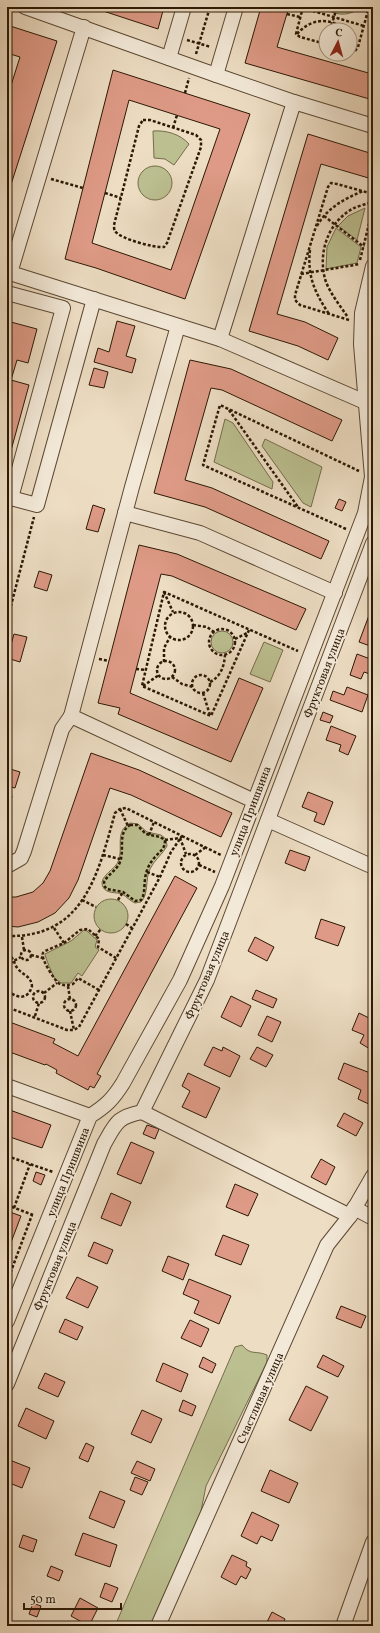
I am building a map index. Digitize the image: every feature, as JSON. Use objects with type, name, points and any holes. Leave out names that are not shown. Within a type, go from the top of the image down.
[{"type":"street","points":[[25,7],[294,102],[373,126]]},
{"type":"street","points":[[169,58],[184,7]]},
{"type":"street","points":[[216,75],[236,7]]},
{"type":"street","points":[[84,27],[8,272],[220,339],[365,402]]},
{"type":"street","points":[[220,339],[294,102]]},
{"type":"street","name":"улица Пришвина","points":[[7,1321],[67,1177],[90,1116],[103,1108],[114,1097],[180,980],[232,860],[366,513],[372,477],[361,344],[361,324],[366,265]]},
{"type":"street","points":[[7,293],[63,308],[9,497],[37,505],[94,299]]},
{"type":"street","points":[[7,866],[21,858],[24,851],[62,729],[71,716],[125,513],[178,326]]},
{"type":"street","points":[[125,513],[200,533],[335,593]]},
{"type":"street","name":"Фруктовая улица","points":[[7,1384],[104,1144],[118,1122],[127,1115],[142,1112],[207,980],[373,543]]},
{"type":"street","points":[[71,716],[254,801]]},
{"type":"street","points":[[268,820],[369,865]]},
{"type":"street","points":[[7,1086],[90,1116]]},
{"type":"street","points":[[142,1112],[352,1212],[373,1218]]},
{"type":"street","name":"Счастливая улица","points":[[158,1626],[327,1245],[352,1212],[373,1176]]},
{"type":"street","points":[[343,1626],[373,1542]]},
{"type":"path","points":[[185,93],[210,7]]},
{"type":"path","points":[[296,34],[312,22],[332,22],[336,7]]},
{"type":"path","points":[[358,47],[369,7]]},
{"type":"path","points":[[296,34],[303,8],[364,26]]},
{"type":"path","points":[[287,14],[300,17]]},
{"type":"path","points":[[296,34],[300,37],[318,42]]},
{"type":"path","points":[[175,36],[223,51]]},
{"type":"path","points":[[173,128],[177,115]]},
{"type":"path","points":[[143,120],[150,120],[196,135],[201,140],[201,147],[168,243],[164,247],[156,248],[119,235],[114,231],[114,225],[121,198],[139,126],[143,120]]},
{"type":"path","points":[[39,176],[83,188]]},
{"type":"path","points":[[361,324],[300,305],[295,300],[295,295],[328,187],[331,183],[373,194]]},
{"type":"path","points":[[329,314],[313,285],[308,265],[310,244],[318,225],[331,208],[348,197],[363,191]]},
{"type":"path","points":[[105,193],[121,198]]},
{"type":"path","points":[[347,316],[334,298],[326,280],[323,264],[325,246],[330,230],[341,217],[353,209],[373,202]]},
{"type":"path","points":[[324,216],[364,247]]},
{"type":"path","points":[[301,274],[366,265]]},
{"type":"path","points":[[358,534],[203,466],[220,405],[372,477]]},
{"type":"path","points":[[229,410],[298,508]]},
{"type":"path","points":[[7,620],[37,505]]},
{"type":"path","points":[[164,592],[173,612]]},
{"type":"path","points":[[164,592],[248,631],[310,657]]},
{"type":"path","points":[[142,686],[164,592]]},
{"type":"path","points":[[181,611],[189,615],[194,622],[193,625],[193,630],[189,637],[181,641],[170,637],[164,626],[166,618],[173,612],[181,611]]},
{"type":"path","points":[[193,625],[207,627],[214,632]]},
{"type":"path","points":[[224,629],[231,632],[235,639],[235,646],[231,652],[226,655],[216,654],[211,650],[209,642],[211,635],[214,632],[224,629]]},
{"type":"path","points":[[235,639],[248,631]]},
{"type":"path","points":[[211,716],[248,631]]},
{"type":"path","points":[[164,662],[164,648],[170,637]]},
{"type":"path","points":[[210,682],[221,672],[226,655]]},
{"type":"path","points":[[168,661],[172,663],[175,668],[175,673],[168,679],[162,679],[157,670],[159,665],[164,662],[168,661]]},
{"type":"path","points":[[136,669],[146,670]]},
{"type":"path","points":[[142,686],[159,675]]},
{"type":"path","points":[[172,677],[182,684],[193,687],[197,692],[203,693],[210,687],[210,682],[207,677],[203,675],[197,676],[194,679],[193,687]]},
{"type":"path","points":[[142,686],[211,716]]},
{"type":"path","points":[[203,693],[211,716]]},
{"type":"path","points":[[7,936],[22,937],[54,928],[76,909],[94,881],[115,813],[120,809],[126,808],[181,837],[232,860]]},
{"type":"path","points":[[120,809],[128,826]]},
{"type":"path","points":[[149,835],[154,822]]},
{"type":"path","points":[[165,840],[163,849],[156,856],[147,872],[143,898],[135,901],[123,892],[107,889],[104,882],[120,863],[122,834],[125,828],[128,826],[137,826],[149,835],[160,837],[165,840],[181,837]]},
{"type":"path","points":[[181,837],[186,854]]},
{"type":"path","points":[[7,1007],[35,1016],[67,1030],[74,1030],[79,1027],[160,877],[171,852],[181,837]]},
{"type":"path","points":[[195,855],[206,847]]},
{"type":"path","points":[[186,854],[195,855],[199,860],[199,865],[194,871],[190,872],[183,869],[181,866],[181,859],[186,854]]},
{"type":"path","points":[[103,855],[120,859]]},
{"type":"path","points":[[199,865],[218,873]]},
{"type":"path","points":[[147,872],[160,877]]},
{"type":"path","points":[[118,900],[123,892]]},
{"type":"path","points":[[82,900],[96,907]]},
{"type":"path","points":[[126,924],[132,928]]},
{"type":"path","points":[[54,928],[64,943]]},
{"type":"path","points":[[42,958],[45,951],[64,943],[83,928],[88,929],[99,939],[100,948],[116,958]]},
{"type":"path","points":[[95,936],[101,929]]},
{"type":"path","points":[[21,957],[21,953],[24,950],[22,937]]},
{"type":"path","points":[[24,950],[30,952],[31,955],[42,958],[52,976],[58,983],[68,986],[73,984],[78,978],[99,990]]},
{"type":"path","points":[[7,954],[14,960],[18,970],[32,981],[32,986],[25,996],[17,997],[8,990],[7,995]]},
{"type":"path","points":[[21,957],[26,960],[31,955]]},
{"type":"path","points":[[10,963],[21,957]]},
{"type":"path","points":[[7,960],[10,963],[11,968],[7,972]]},
{"type":"path","points":[[44,993],[58,983]]},
{"type":"path","points":[[68,986],[70,999]]},
{"type":"path","points":[[34,994],[38,991],[44,993]]},
{"type":"path","points":[[29,992],[34,994]]},
{"type":"path","points":[[35,1016],[39,1004],[45,1000],[44,993]]},
{"type":"path","points":[[34,994],[34,1000],[39,1004]]},
{"type":"path","points":[[70,999],[65,1002],[64,1005],[65,1008],[70,1011],[74,1030]]},
{"type":"path","points":[[70,999],[76,1002],[77,1005],[76,1008],[70,1011]]},
{"type":"path","points":[[7,1156],[67,1177]]},
{"type":"path","points":[[14,1208],[30,1164]]},
{"type":"path","points":[[7,1205],[48,1221]]},
{"type":"path","points":[[7,1282],[32,1215]]},
{"type":"green space","points":[[323,7],[361,7],[347,14],[337,14]]},
{"type":"green space","points":[[153,131],[172,133],[189,144],[174,165],[165,159],[154,158]]},
{"type":"green space","points":[[155,166],[167,171],[172,183],[167,195],[155,200],[143,195],[138,183],[143,171]]},
{"type":"green space","points":[[365,208],[357,240],[338,226],[348,216]]},
{"type":"green space","points":[[336,228],[361,247],[357,263],[326,269],[327,247]]},
{"type":"green space","points":[[225,419],[233,423],[273,482],[272,489],[214,462]]},
{"type":"green space","points":[[265,439],[322,467],[311,507],[303,503],[262,446]]},
{"type":"green space","points":[[222,631],[230,634],[233,642],[230,650],[222,653],[214,650],[211,642],[214,634]]},
{"type":"green space","points":[[264,642],[283,650],[270,682],[250,674]]},
{"type":"green space","points":[[130,823],[138,824],[147,832],[161,835],[166,839],[167,846],[150,869],[143,899],[141,902],[135,903],[122,894],[107,891],[104,889],[102,883],[104,877],[118,862],[120,857],[120,841],[122,831]]},
{"type":"green space","points":[[108,899],[114,899],[118,900],[125,906],[128,916],[127,923],[121,930],[114,933],[108,933],[104,932],[97,926],[94,919],[94,913],[95,909],[101,902]]},
{"type":"green space","points":[[84,930],[97,940],[95,947],[99,950],[82,976],[78,973],[71,983],[61,983],[55,979],[45,954],[71,941]]},
{"type":"green space","points":[[242,1345],[251,1352],[267,1355],[267,1362],[206,1486],[201,1511],[150,1626],[115,1626],[235,1347]]},
{"type":"building","points":[[91,7],[164,7],[158,29]]},
{"type":"building","points":[[261,7],[289,7],[277,47],[318,59],[318,62],[330,62],[372,74],[373,70],[373,100],[245,63]]},
{"type":"building","points":[[7,25],[57,41],[7,197],[7,98],[20,57],[7,53]]},
{"type":"building","points":[[113,70],[250,114],[185,299],[96,268],[65,259]],"holes":[[[129,100],[220,129],[171,270],[92,243]]]},
{"type":"building","points":[[308,134],[373,154],[372,179],[321,164],[277,314],[305,322],[338,338],[328,360],[298,346],[249,331]]},
{"type":"building","points":[[7,321],[37,329],[28,363],[17,360],[11,380],[29,385],[7,465]]},
{"type":"building","points":[[117,321],[135,326],[126,356],[136,359],[132,373],[94,362],[98,348],[109,352]]},
{"type":"building","points":[[190,360],[231,369],[342,420],[332,441],[222,390],[211,388],[185,480],[212,488],[329,541],[321,559],[205,507],[154,493]]},
{"type":"building","points":[[94,368],[108,372],[104,388],[89,385]]},
{"type":"building","points":[[339,499],[346,502],[342,511],[335,508]]},
{"type":"building","points":[[93,505],[105,509],[98,532],[86,529]]},
{"type":"building","points":[[139,545],[177,554],[306,609],[296,630],[172,576],[161,574],[130,693],[217,730],[239,678],[263,688],[231,762],[118,714],[120,708],[98,703]]},
{"type":"building","points":[[39,571],[52,575],[47,591],[34,587]]},
{"type":"building","points":[[371,610],[373,611],[373,647],[359,642]]},
{"type":"building","points":[[14,634],[27,637],[20,662],[7,658]]},
{"type":"building","points":[[357,654],[373,660],[373,675],[364,672],[361,679],[350,675]]},
{"type":"building","points":[[347,687],[368,695],[362,712],[330,700],[333,691],[344,695]]},
{"type":"building","points":[[323,712],[333,716],[330,723],[320,720]]},
{"type":"building","points":[[331,726],[356,736],[348,755],[339,751],[341,745],[326,740]]},
{"type":"building","points":[[91,753],[139,770],[232,813],[221,837],[131,795],[110,788],[78,880],[69,898],[55,913],[38,922],[18,927],[7,926],[7,897],[16,897],[33,892],[43,883],[50,871]]},
{"type":"building","points":[[7,768],[20,772],[15,788],[7,786]]},
{"type":"building","points":[[308,792],[333,802],[324,825],[314,821],[317,813],[302,807]]},
{"type":"building","points":[[7,794],[12,796],[9,809],[7,808]]},
{"type":"building","points":[[290,850],[310,857],[305,871],[285,863]]},
{"type":"building","points":[[175,876],[197,888],[97,1074],[101,1076],[94,1088],[90,1086],[88,1090],[56,1073],[57,1070],[46,1064],[45,1065],[7,1051],[7,1021],[55,1039],[53,1043],[78,1056]]},
{"type":"building","points":[[321,919],[345,927],[338,946],[315,938]]},
{"type":"building","points":[[255,937],[274,947],[267,961],[248,951]]},
{"type":"building","points":[[256,990],[277,999],[273,1008],[252,999]]},
{"type":"building","points":[[231,996],[251,1006],[241,1027],[221,1017]]},
{"type":"building","points":[[359,1013],[373,1020],[373,1044],[370,1049],[360,1043],[364,1035],[352,1030]]},
{"type":"building","points":[[267,1016],[281,1022],[272,1042],[258,1035]]},
{"type":"building","points":[[213,1047],[222,1051],[223,1047],[240,1056],[230,1077],[204,1065]]},
{"type":"building","points":[[257,1047],[273,1055],[266,1067],[250,1059]]},
{"type":"building","points":[[344,1063],[373,1074],[373,1106],[358,1099],[361,1090],[338,1079]]},
{"type":"building","points":[[188,1073],[220,1088],[206,1118],[182,1107],[190,1091],[182,1086]]},
{"type":"building","points":[[7,1109],[51,1125],[42,1148],[7,1136]]},
{"type":"building","points":[[344,1113],[363,1123],[356,1136],[337,1126]]},
{"type":"building","points":[[147,1125],[159,1129],[155,1139],[143,1134]]},
{"type":"building","points":[[131,1142],[154,1152],[141,1184],[117,1174]]},
{"type":"building","points":[[321,1159],[335,1167],[326,1185],[311,1177]]},
{"type":"building","points":[[36,1172],[45,1175],[41,1185],[33,1181]]},
{"type":"building","points":[[235,1184],[258,1194],[248,1216],[226,1207]]},
{"type":"building","points":[[111,1193],[131,1202],[121,1226],[101,1218]]},
{"type":"building","points":[[7,1211],[21,1216],[7,1253]]},
{"type":"building","points":[[223,1235],[249,1245],[241,1265],[215,1255]]},
{"type":"building","points":[[94,1242],[113,1250],[107,1264],[88,1256]]},
{"type":"building","points":[[168,1256],[189,1264],[183,1280],[162,1271]]},
{"type":"building","points":[[77,1277],[98,1287],[88,1308],[66,1298]]},
{"type":"building","points":[[189,1279],[231,1296],[219,1324],[194,1313],[199,1301],[183,1294]]},
{"type":"building","points":[[341,1306],[366,1316],[361,1328],[336,1318]]},
{"type":"building","points":[[65,1319],[83,1327],[77,1340],[59,1332]]},
{"type":"building","points":[[190,1320],[209,1329],[201,1347],[181,1338]]},
{"type":"building","points":[[323,1355],[344,1366],[338,1377],[317,1367]]},
{"type":"building","points":[[203,1357],[216,1364],[212,1373],[199,1367]]},
{"type":"building","points":[[163,1363],[188,1374],[181,1392],[156,1381]]},
{"type":"building","points":[[45,1373],[65,1382],[58,1397],[38,1388]]},
{"type":"building","points":[[306,1386],[328,1397],[311,1431],[289,1420]]},
{"type":"building","points":[[183,1400],[196,1406],[192,1416],[179,1411]]},
{"type":"building","points":[[26,1408],[54,1421],[46,1439],[18,1426]]},
{"type":"building","points":[[142,1410],[162,1419],[151,1443],[131,1434]]},
{"type":"building","points":[[86,1443],[94,1447],[88,1462],[79,1458]]},
{"type":"building","points":[[7,1459],[30,1468],[22,1488],[7,1482]]},
{"type":"building","points":[[137,1461],[155,1469],[150,1481],[131,1473]]},
{"type":"building","points":[[270,1470],[298,1483],[289,1503],[261,1491]]},
{"type":"building","points":[[135,1477],[148,1482],[142,1495],[130,1490]]},
{"type":"building","points":[[100,1491],[125,1501],[114,1528],[89,1518]]},
{"type":"building","points":[[252,1512],[279,1525],[272,1541],[261,1536],[257,1544],[241,1536]]},
{"type":"building","points":[[83,1533],[117,1545],[110,1567],[75,1555]]},
{"type":"building","points":[[23,1535],[37,1540],[33,1552],[19,1547]]},
{"type":"building","points":[[232,1555],[247,1562],[246,1566],[251,1569],[246,1579],[241,1576],[236,1585],[221,1577]]},
{"type":"building","points":[[51,1566],[63,1571],[59,1581],[47,1576]]},
{"type":"building","points":[[105,1583],[118,1588],[112,1602],[100,1597]]},
{"type":"building","points":[[80,1598],[98,1608],[89,1626],[71,1616]]},
{"type":"building","points":[[33,1603],[41,1606],[37,1617],[29,1614]]},
{"type":"building","points":[[272,1612],[285,1619],[282,1626],[265,1626]]}]
